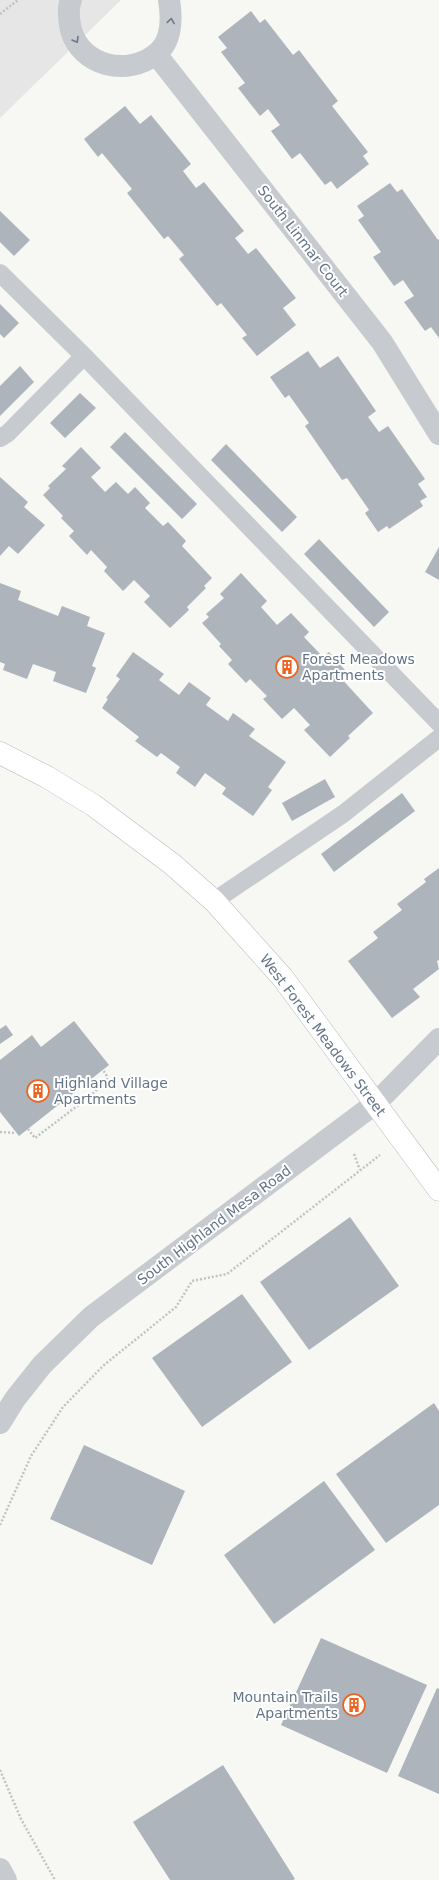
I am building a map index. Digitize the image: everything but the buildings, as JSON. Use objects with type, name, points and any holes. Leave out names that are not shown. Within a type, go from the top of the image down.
[{"type":"street","points":[[71,0],[68,21],[74,38],[84,53],[99,63],[116,67],[134,66],[156,54],[169,32],[172,16],[170,0]]},
{"type":"street","name":"South Linmar Court","points":[[156,54],[382,342],[439,434]]},
{"type":"street","name":"West Forest Meadows Street","points":[[0,753],[47,777],[93,805],[172,864],[214,901],[283,978],[439,1190]]},
{"type":"street","name":"South Highland Mesa Road","points":[[0,1423],[15,1398],[42,1365],[91,1318],[376,1103],[439,1039]]},
{"type":"street","points":[[0,1869],[6,1880]]},
{"type":"lane","points":[[0,273],[84,356],[439,723]]},
{"type":"lane","points":[[0,438],[8,433],[84,356]]},
{"type":"lane","points":[[214,901],[343,814],[439,738]]},
{"type":"path","points":[[0,14],[18,0]]},
{"type":"path","points":[[28,1129],[35,1138],[89,1097],[107,1080],[107,1076],[103,1070]]},
{"type":"path","points":[[0,1525],[31,1456],[63,1407],[104,1364],[176,1308],[192,1281],[227,1274],[360,1170],[344,1127]]},
{"type":"path","points":[[0,1132],[16,1133]]},
{"type":"path","points":[[0,1770],[21,1820],[55,1880]]},
{"type":"shaded area","points":[[0,0],[121,0],[0,118]]},
{"type":"place","name":"Forest Meadows Apartments","points":[[287,667]]},
{"type":"place","name":"Highland Village Apartments","points":[[38,1091]]},
{"type":"place","name":"Mountain Trails Apartments","points":[[354,1705]]}]
